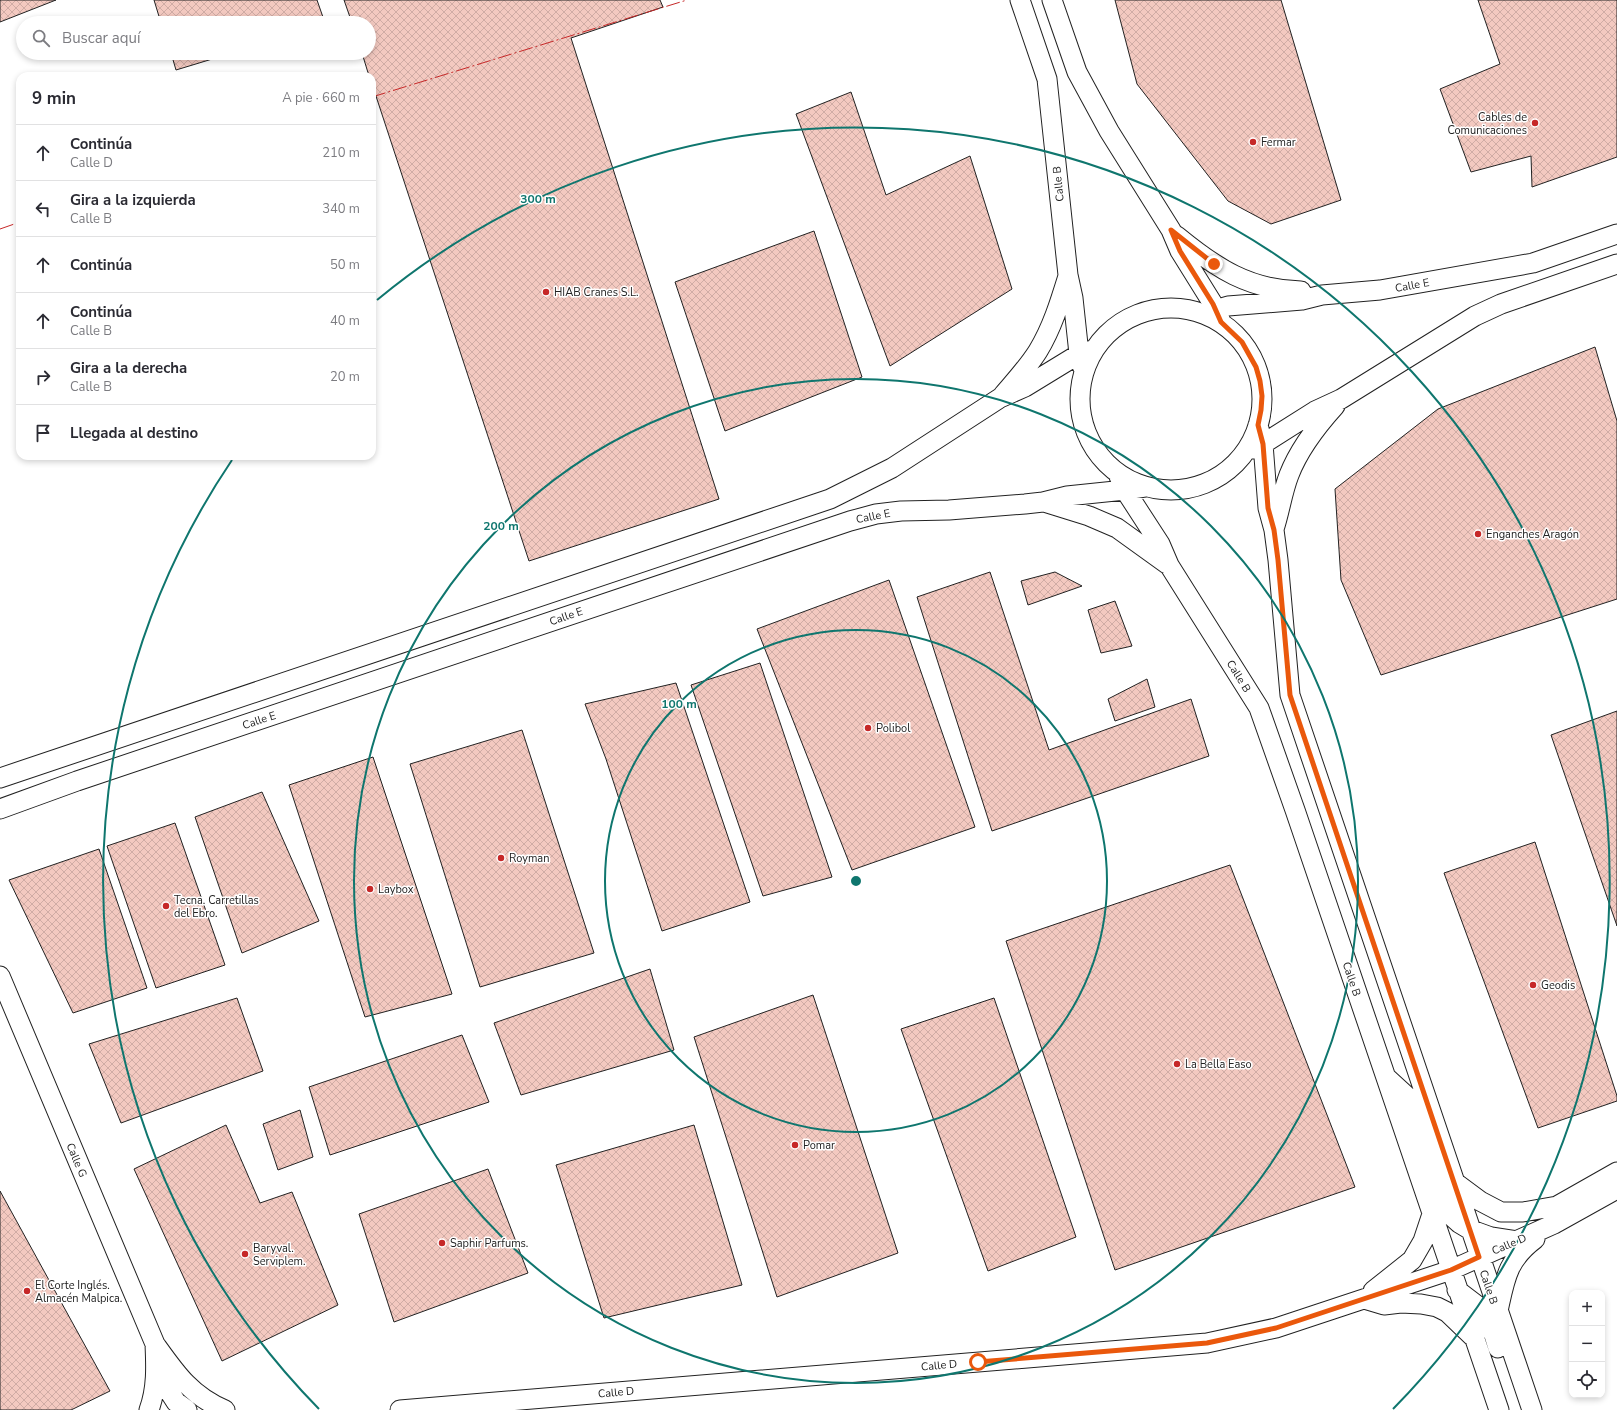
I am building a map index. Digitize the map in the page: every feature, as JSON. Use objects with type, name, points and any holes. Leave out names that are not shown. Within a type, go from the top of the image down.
[{"type":"street","name":"Calle B","points":[[1020,0],[1047,79],[1068,275],[1085,358]]},
{"type":"street","points":[[1052,0],[1077,72],[1109,132],[1171,230],[1180,251],[1214,315],[1242,342],[1256,367],[1262,396],[1258,425],[1244,453],[1221,475],[1207,482],[1192,488],[1176,490],[1160,490],[1131,481],[1121,482],[1098,454],[1085,430],[1079,403],[1085,358]]},
{"type":"street","points":[[1171,230],[1214,264],[1242,280],[1273,289],[1306,291],[1322,295]]},
{"type":"street","name":"Calle E","points":[[1214,315],[1228,306],[1302,300],[1322,295],[1380,290],[1533,263],[1617,234]]},
{"type":"street","points":[[1244,453],[1263,444],[1315,411],[1341,399],[1475,316],[1501,304],[1617,264]]},
{"type":"street","points":[[1000,398],[1028,365],[1047,335],[1054,319],[1068,275]]},
{"type":"street","points":[[0,778],[830,499],[892,468],[1000,398],[1085,358],[1103,337],[1115,326],[1128,318],[1157,308],[1173,307],[1214,315]]},
{"type":"street","points":[[1274,530],[1280,512],[1284,490],[1296,459],[1312,432],[1341,399]]},
{"type":"street","name":"Calle B","points":[[1258,425],[1263,444],[1267,499],[1274,530],[1290,695],[1453,1182],[1532,1410]]},
{"type":"street","name":"Calle B","points":[[1121,482],[1160,544],[1169,565],[1259,708],[1499,1410]]},
{"type":"street","name":"Calle E","points":[[0,809],[77,781],[836,525],[876,514],[900,511],[948,510],[1043,502],[1121,482]]},
{"type":"street","name":"Calle B","points":[[1043,502],[1089,516],[1117,528],[1169,565]]},
{"type":"street","name":"Calle G","points":[[0,976],[155,1344],[163,1368],[149,1410]]},
{"type":"street","points":[[1386,1077],[1411,1100],[1438,1186],[1449,1214],[1469,1229],[1491,1237],[1511,1240]]},
{"type":"street","name":"Calle D","points":[[1453,1182],[1480,1201],[1501,1212],[1556,1215],[1617,1172]]},
{"type":"street","name":"Calle D","points":[[400,1410],[1207,1343],[1276,1328],[1451,1270],[1479,1257],[1556,1215],[1617,1189]]},
{"type":"street","points":[[1364,1299],[1412,1260],[1423,1240],[1432,1214]]},
{"type":"street","points":[[1498,1311],[1508,1269],[1522,1249],[1556,1215]]},
{"type":"street","points":[[1424,1278],[1436,1280],[1458,1290],[1478,1306],[1494,1336],[1518,1410]]},
{"type":"street","points":[[1364,1299],[1384,1305],[1402,1303],[1421,1304],[1437,1308],[1447,1312],[1474,1337]]},
{"type":"street","points":[[163,1368],[179,1407]]},
{"type":"street","points":[[163,1368],[179,1377],[202,1399],[225,1410]]},
{"type":"building","points":[[0,0],[56,0],[0,22]]},
{"type":"building","points":[[154,0],[317,0],[323,16],[159,16]]},
{"type":"building","name":"HIAB Cranes S.L.","points":[[344,0],[660,0],[663,7],[571,38],[719,499],[529,561],[376,96],[376,72],[368,72],[364,60],[376,60],[376,16],[350,16]]},
{"type":"building","name":"Fermar","points":[[1115,0],[1281,0],[1341,200],[1271,224],[1228,201],[1137,84]]},
{"type":"building","name":"Cables de Comunicaciones","points":[[1478,0],[1617,0],[1617,157],[1532,187],[1531,156],[1471,172],[1440,89],[1500,64]]},
{"type":"building","points":[[173,60],[209,60],[176,70]]},
{"type":"building","points":[[851,92],[886,195],[970,156],[1012,289],[890,366],[796,114]]},
{"type":"building","points":[[814,231],[862,377],[725,431],[675,282]]},
{"type":"building","name":"Enganches Aragón","points":[[1595,347],[1617,421],[1617,599],[1381,675],[1341,580],[1335,489],[1438,409]]},
{"type":"building","points":[[990,572],[1049,750],[1191,699],[1209,756],[992,831],[917,597]]},
{"type":"building","points":[[1055,572],[1082,586],[1028,605],[1021,581]]},
{"type":"building","name":"Polibol","points":[[889,580],[975,827],[852,870],[757,629]]},
{"type":"building","points":[[1115,601],[1132,646],[1101,653],[1088,610]]},
{"type":"building","points":[[760,663],[832,877],[763,896],[691,685]]},
{"type":"building","points":[[1147,679],[1155,707],[1115,721],[1108,699]]},
{"type":"building","points":[[676,683],[750,902],[662,931],[606,759],[585,704]]},
{"type":"building","points":[[1617,711],[1617,926],[1551,735]]},
{"type":"building","name":"Royman","points":[[522,730],[594,953],[480,987],[410,764]]},
{"type":"building","name":"Laybox","points":[[373,757],[452,994],[365,1017],[289,785]]},
{"type":"building","points":[[262,792],[319,921],[242,953],[195,817]]},
{"type":"building","name":"Tecna. Carretillas del Ebro.","points":[[175,823],[225,965],[156,988],[107,846]]},
{"type":"building","name":"Geodis","points":[[1535,842],[1617,1096],[1617,1101],[1538,1128],[1444,873]]},
{"type":"building","points":[[99,849],[147,988],[73,1013],[9,880]]},
{"type":"building","name":"La Bella Easo","points":[[1230,865],[1355,1187],[1115,1270],[1006,941]]},
{"type":"building","points":[[650,969],[674,1050],[521,1095],[494,1023]]},
{"type":"building","name":"Pomar","points":[[813,995],[898,1253],[777,1297],[694,1037]]},
{"type":"building","points":[[237,998],[263,1071],[121,1123],[89,1044]]},
{"type":"building","points":[[994,998],[1076,1237],[988,1271],[901,1029]]},
{"type":"building","points":[[462,1035],[489,1102],[330,1155],[309,1087]]},
{"type":"building","points":[[300,1110],[313,1157],[278,1170],[263,1124]]},
{"type":"building","name":"Baryval. Serviplem.","points":[[226,1125],[260,1203],[292,1192],[338,1305],[222,1361],[134,1169]]},
{"type":"building","points":[[694,1125],[742,1285],[604,1318],[556,1165]]},
{"type":"building","name":"Saphir Parfums.","points":[[488,1169],[528,1273],[394,1322],[359,1214]]},
{"type":"building","name":"El Corte Inglés. Almacén Malpica.","points":[[0,1191],[110,1391],[71,1410],[0,1410]]},
{"type":"power","points":[[376,96],[687,0]]},
{"type":"power","points":[[0,229],[16,223]]},
{"type":"place","name":"Cables de Comunicaciones","points":[[1535,123]]},
{"type":"place","name":"Fermar","points":[[1253,142]]},
{"type":"place","name":"HIAB Cranes S.L.","points":[[546,292]]},
{"type":"place","name":"Enganches Aragón","points":[[1478,534]]},
{"type":"place","name":"Polibol","points":[[868,728]]},
{"type":"place","name":"Royman","points":[[501,858]]},
{"type":"place","name":"Laybox","points":[[370,889]]},
{"type":"place","name":"Tecna. Carretillas del Ebro.","points":[[166,906]]},
{"type":"place","name":"Geodis","points":[[1533,985]]},
{"type":"place","name":"La Bella Easo","points":[[1177,1064]]},
{"type":"place","name":"Pomar","points":[[795,1145]]},
{"type":"place","name":"Saphir Parfums.","points":[[442,1243]]},
{"type":"place","name":"Baryval. Serviplem.","points":[[245,1254]]},
{"type":"place","name":"El Corte Inglés. Almacén Malpica.","points":[[27,1291]]},
{"type":"route","points":[[978,1362],[1207,1343],[1276,1328],[1451,1270],[1479,1257],[1290,695],[1278,560],[1274,530],[1268,508],[1263,444],[1258,425],[1262,396],[1256,367],[1242,342],[1221,322],[1216,309],[1180,251],[1171,230],[1200,255],[1214,264]]}]
